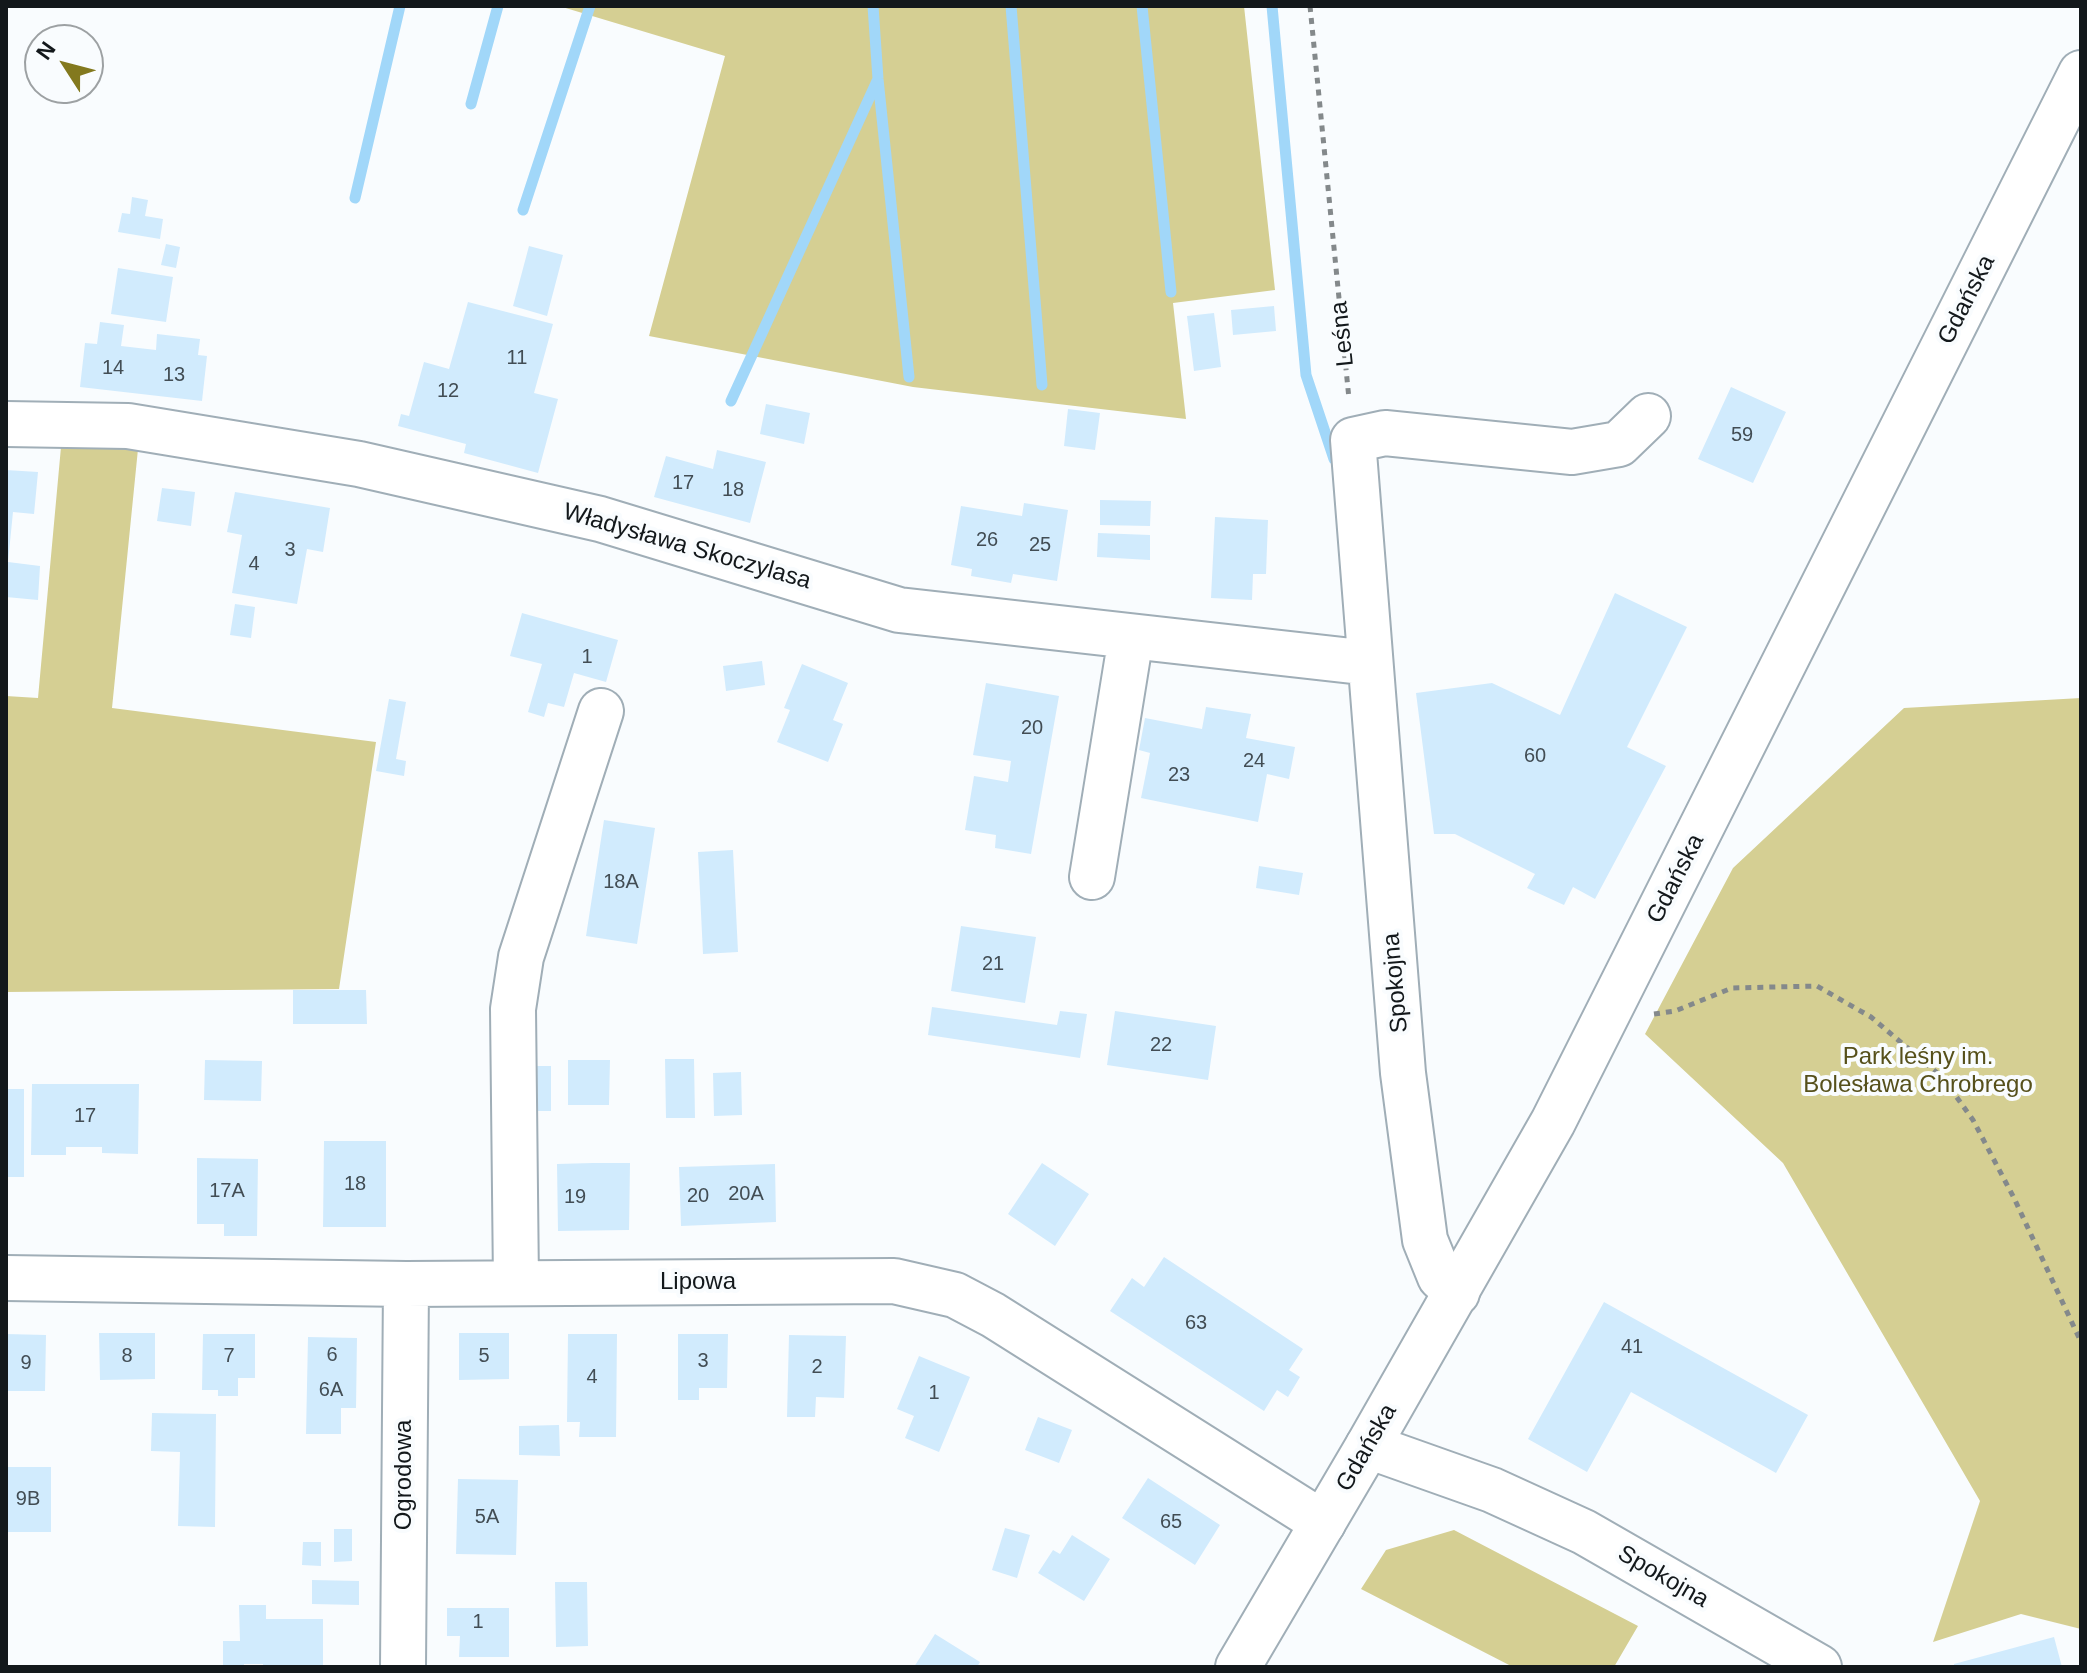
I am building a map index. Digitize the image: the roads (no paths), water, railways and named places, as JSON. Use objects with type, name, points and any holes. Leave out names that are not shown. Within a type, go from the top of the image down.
[{"type":"street","name":"Gdańska","points":[[1238,1667],[1457,1293],[1561,1108],[2081,73]]},
{"type":"street","points":[[1370,663],[1353,440],[1385,433],[1572,452],[1619,444],[1648,416]]},
{"type":"street","name":"Władysława Skoczylasa","points":[[6,424],[128,426],[359,464],[600,519],[899,610],[1370,663]]},
{"type":"street","points":[[1092,877],[1131,637]]},
{"type":"street","name":"Spokojna","points":[[1370,663],[1403,1073],[1425,1240],[1440,1277],[1457,1293]]},
{"type":"street","points":[[516,1283],[513,1009],[521,957],[601,711]]},
{"type":"street","name":"Lipowa","points":[[6,1278],[406,1284],[894,1281],[955,1295],[993,1315],[1323,1523]]},
{"type":"street","name":"Ogrodowa","points":[[403,1667],[406,1284]]},
{"type":"street","name":"Spokojna","points":[[1368,1446],[1492,1490],[1584,1532],[1819,1667]]},
{"type":"waterway","points":[[355,198],[400,6]]},
{"type":"waterway","points":[[471,104],[498,6]]},
{"type":"waterway","points":[[523,210],[590,6]]},
{"type":"waterway","points":[[873,6],[909,377]]},
{"type":"waterway","points":[[1011,6],[1042,385]]},
{"type":"waterway","points":[[1142,6],[1171,292]]},
{"type":"waterway","points":[[1272,6],[1306,375],[1334,459]]},
{"type":"waterway","points":[[731,401],[877,81]]},
{"type":"park label","name":"Park leśny im. Bolesława Chrobrego","points":[[1918,1071]]}]
